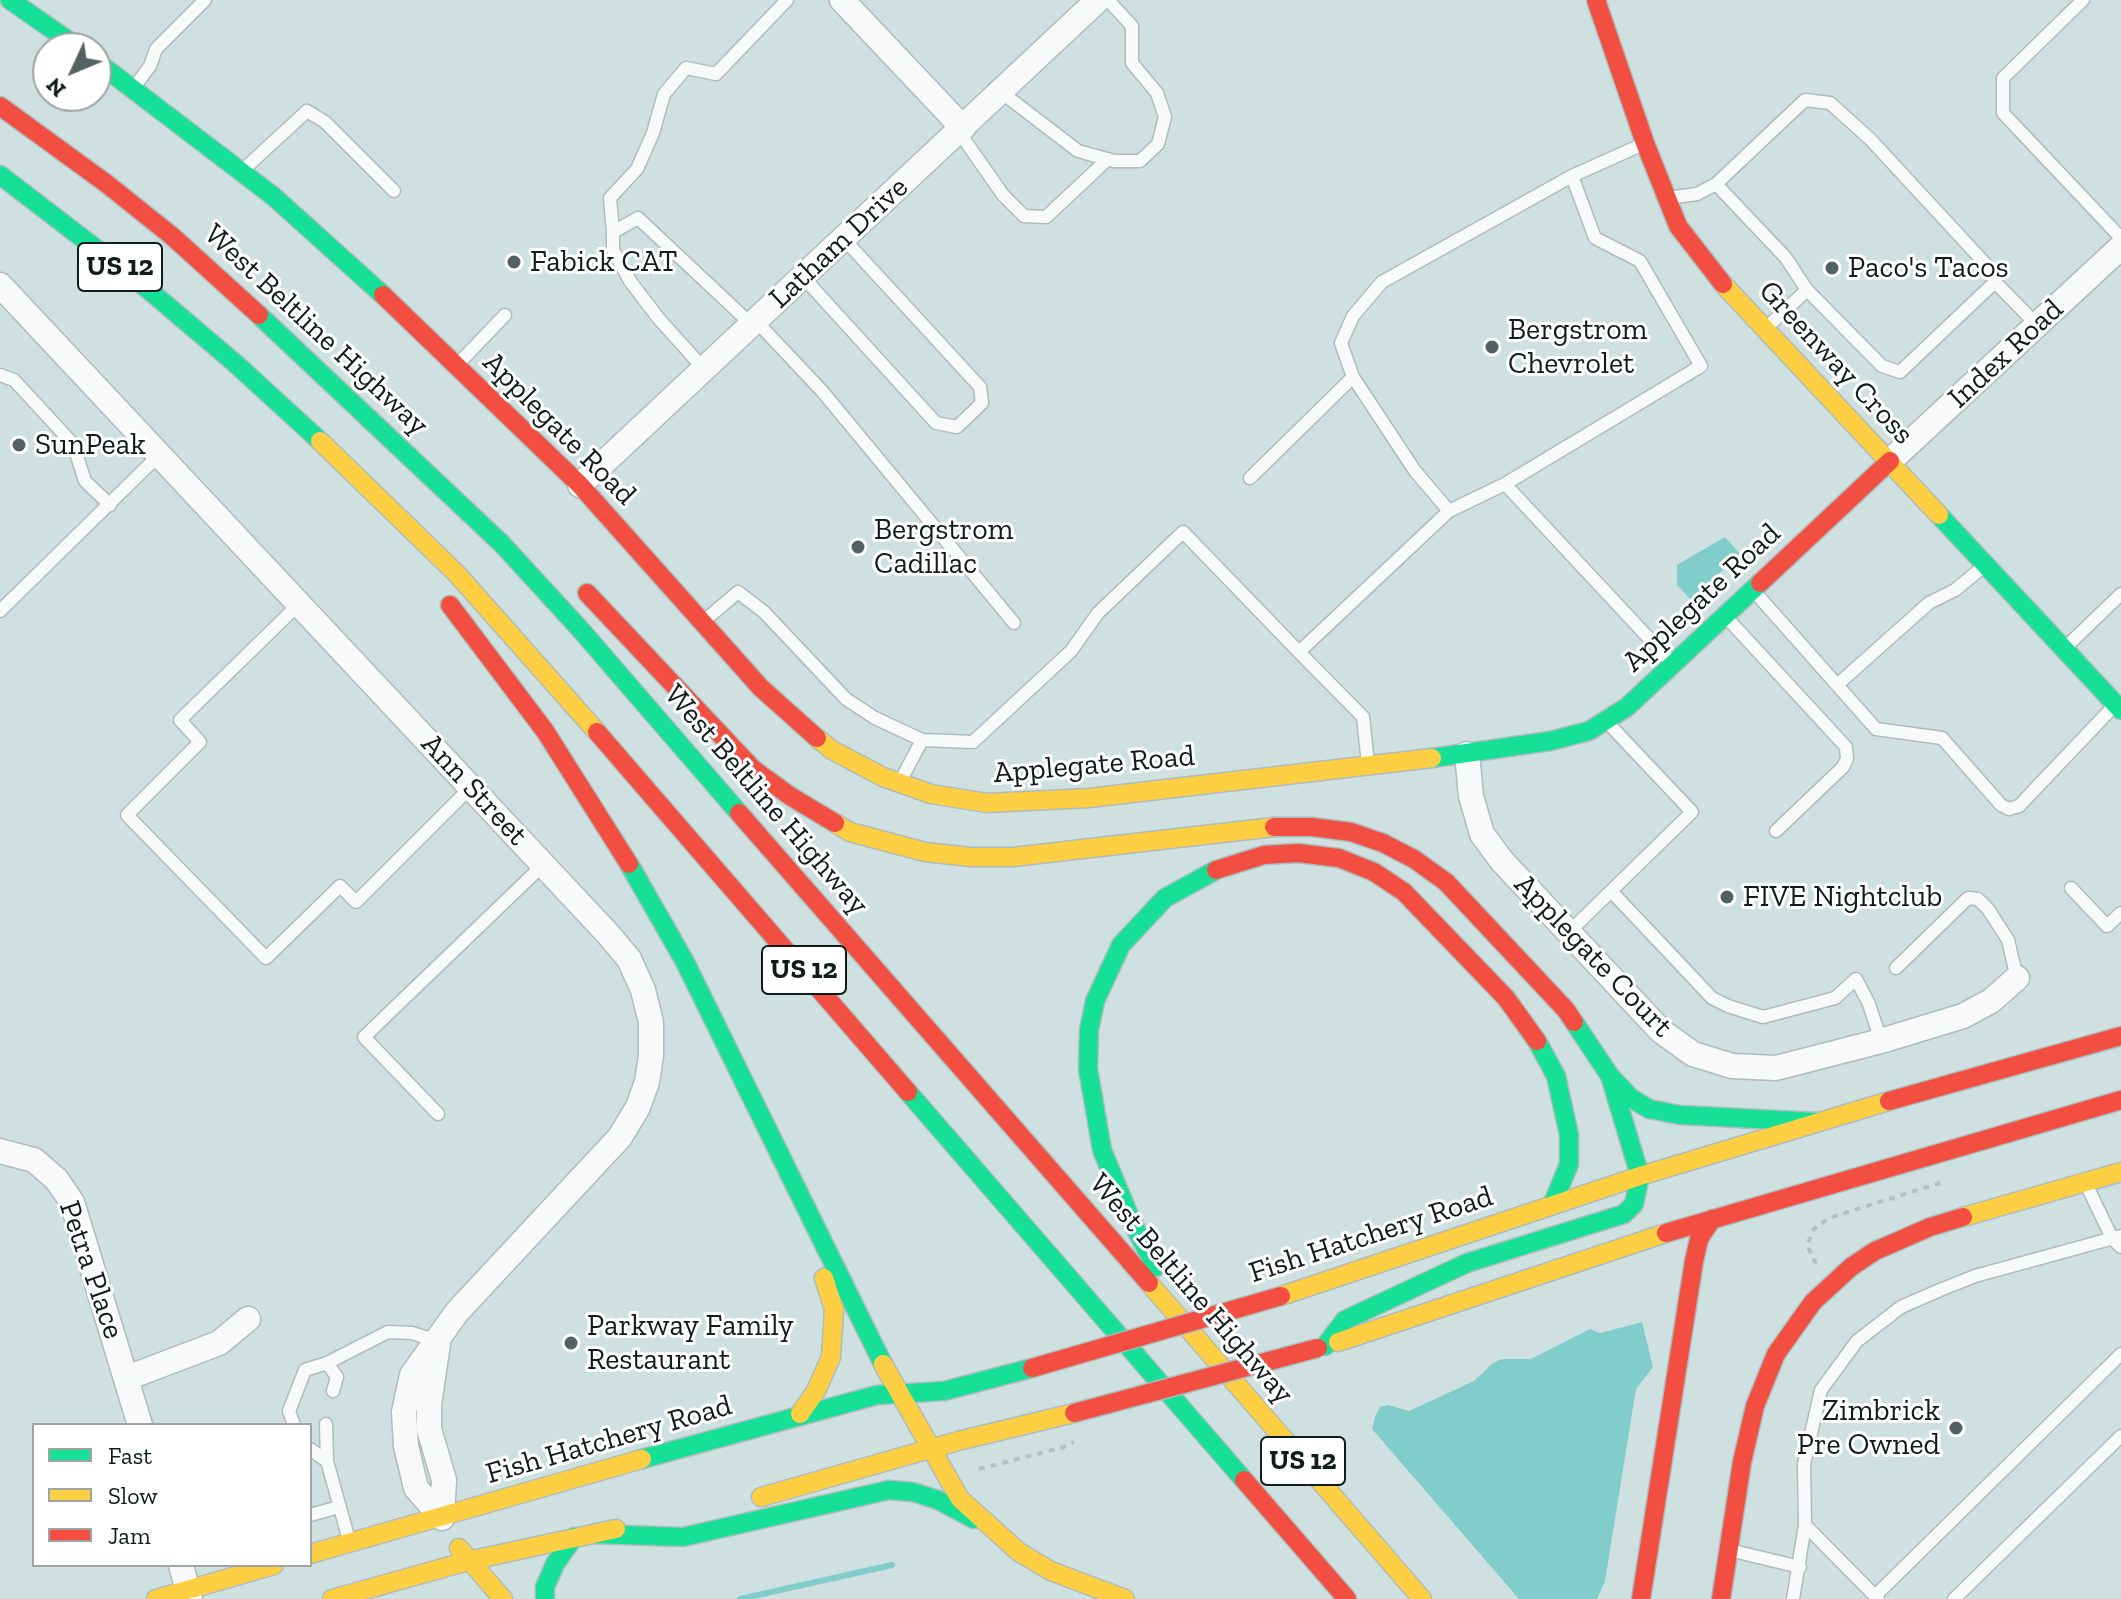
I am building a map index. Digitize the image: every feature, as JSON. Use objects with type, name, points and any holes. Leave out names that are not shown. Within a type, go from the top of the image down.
[{"type":"main road","points":[[10,0],[56,32]]},
{"type":"main road","name":"Greenway Cross","points":[[1596,0],[1665,199],[1678,226],[1713,273],[2118,707]]},
{"type":"main road","name":"Applegate Road","points":[[112,73],[273,196],[387,298],[580,485],[761,688],[796,722],[832,750],[899,783],[931,794],[987,803],[1089,798],[1467,754],[1550,741],[1589,731],[1627,707],[1890,461]]},
{"type":"main road","name":"West Beltline Highway","points":[[0,106],[172,236],[334,383],[502,544],[580,629],[1422,1599]]},
{"type":"main road","name":"US 12","points":[[0,175],[137,280],[236,364],[320,440],[457,574],[537,662],[1347,1599]]},
{"type":"main road","points":[[172,236],[324,351]]},
{"type":"main road","points":[[236,364],[393,538]]},
{"type":"main road","points":[[577,582],[753,769],[790,796],[850,832],[925,852],[971,857],[1013,857],[1277,827],[1351,832],[1383,843],[1414,859],[1446,882],[1566,1010],[1610,1076],[1631,1098],[1649,1109],[1680,1115],[1816,1122]]},
{"type":"main road","points":[[442,595],[545,731],[592,803],[685,962],[882,1362],[960,1499],[996,1534]]},
{"type":"main road","points":[[1184,1323],[1131,1220],[1102,1150],[1088,1069],[1089,1030],[1105,975],[1121,945],[1140,922],[1165,898],[1228,864],[1264,855],[1298,853],[1339,858],[1374,872],[1404,892],[1441,927],[1523,1018],[1556,1076],[1564,1104],[1569,1164],[1553,1203]]},
{"type":"main road","name":"Fish Hatchery Road","points":[[312,1553],[800,1414],[877,1395],[944,1391],[1032,1368],[1350,1275],[1553,1203],[1816,1122],[2121,1036]]},
{"type":"main road","points":[[1322,1347],[1345,1320],[1467,1263],[1624,1214],[1634,1204],[1640,1176],[1610,1076]]},
{"type":"main road","points":[[750,1095],[834,1309],[831,1357],[816,1391],[800,1414]]},
{"type":"main road","points":[[739,1503],[1322,1347],[1712,1219],[2121,1100]]},
{"type":"main road","points":[[1721,1599],[1742,1462],[1755,1406],[1776,1354],[1813,1302],[1851,1267],[1875,1251],[1930,1227],[2121,1172]]},
{"type":"main road","points":[[1641,1599],[1694,1261],[1699,1239],[1712,1219]]},
{"type":"main road","points":[[545,1599],[545,1587],[555,1564],[583,1536],[683,1537],[889,1490],[913,1492],[938,1500],[971,1517],[1051,1571],[1125,1599]]},
{"type":"main road","points":[[442,1518],[468,1561],[503,1599]]},
{"type":"main road","points":[[332,1599],[468,1561],[669,1519]]},
{"type":"main road","points":[[156,1599],[189,1595],[268,1567]]},
{"type":"street","points":[[842,0],[961,130]]},
{"type":"street","name":"Latham Drive","points":[[580,485],[698,361],[803,277],[1098,0]]},
{"type":"street","name":"Index Road","points":[[1890,461],[2119,252]]},
{"type":"street","name":"Ann Street","points":[[0,285],[608,934],[629,959],[643,990],[651,1022],[651,1056],[647,1082],[638,1107],[620,1137],[464,1304],[412,1375],[404,1412],[404,1432],[416,1488],[442,1518]]},
{"type":"street","name":"Applegate Court","points":[[1467,754],[1471,796],[1482,834],[1502,861],[1661,1031],[1693,1054],[1732,1066],[1776,1068],[1963,1016],[1991,1001],[2017,978]]},
{"type":"street","name":"Petra Place","points":[[0,1151],[34,1160],[56,1179],[72,1202],[139,1423]]},
{"type":"street","points":[[127,1378],[219,1343],[248,1319]]},
{"type":"street","points":[[182,1567],[189,1595]]},
{"type":"lane","points":[[133,89],[150,66],[156,49],[205,0]]},
{"type":"lane","points":[[698,361],[659,319],[630,281],[613,250],[610,198],[637,169],[653,133],[664,94],[686,68],[716,74],[787,0]]},
{"type":"lane","points":[[1001,92],[1078,151],[1108,159],[1140,161],[1158,144],[1165,117],[1157,93],[1132,63],[1132,26],[1108,0]]},
{"type":"lane","points":[[2083,0],[2003,78],[2003,113],[2119,252]]},
{"type":"lane","points":[[1665,199],[1697,194],[1716,184],[1805,100],[1830,103],[1870,139],[1983,260],[1993,272],[1995,282],[2037,325]]},
{"type":"lane","points":[[241,172],[307,111],[325,122],[394,191]]},
{"type":"lane","points":[[961,130],[1003,195],[1024,216],[1046,217],[1108,159]]},
{"type":"lane","points":[[1449,511],[1415,471],[1353,377],[1341,343],[1353,316],[1382,282],[1572,176],[1645,143]]},
{"type":"lane","points":[[1299,652],[1449,511],[1505,484],[1701,366],[1640,261],[1595,238],[1572,176]]},
{"type":"lane","points":[[1716,184],[1786,258],[1807,290],[1882,366],[1900,372],[1995,282]]},
{"type":"lane","points":[[613,232],[638,218],[748,318],[822,391],[1014,623]]},
{"type":"lane","points":[[803,277],[936,423],[957,427],[982,403],[980,387],[844,239]]},
{"type":"lane","points":[[1765,329],[1807,290]]},
{"type":"lane","points":[[457,365],[505,315]]},
{"type":"lane","points":[[0,375],[14,380],[73,444],[85,481],[110,505]]},
{"type":"lane","points":[[1250,478],[1353,377]]},
{"type":"lane","points":[[0,611],[160,454]]},
{"type":"lane","points":[[1505,484],[1673,664]]},
{"type":"lane","points":[[702,622],[738,592],[764,612],[846,699],[875,718],[922,740],[973,742],[1071,651],[1098,613],[1183,532],[1363,717],[1368,764]]},
{"type":"lane","points":[[1837,685],[1929,603],[1955,590],[1986,564]]},
{"type":"lane","points":[[1752,589],[1876,729],[1942,738],[2001,805],[2009,809],[2019,806],[2118,707]]},
{"type":"lane","points":[[2064,648],[2121,594]]},
{"type":"lane","points":[[300,603],[180,720],[200,742],[127,815],[266,958],[340,886],[356,902],[471,787]]},
{"type":"lane","points":[[1724,616],[1846,747],[1847,759],[1843,767],[1776,831]]},
{"type":"lane","points":[[1567,934],[1692,812],[1605,721]]},
{"type":"lane","points":[[899,783],[922,740]]},
{"type":"lane","points":[[438,1114],[364,1037],[543,865]]},
{"type":"lane","points":[[2071,888],[2107,926],[2121,913]]},
{"type":"lane","points":[[1611,891],[1712,998],[1763,1017],[1835,998],[1856,979],[1869,1004],[1881,1041]]},
{"type":"lane","points":[[1896,968],[1968,898],[1978,899],[1988,909],[2008,940],[2017,978]]},
{"type":"lane","points":[[1793,1599],[1805,1525],[1804,1464],[1821,1390],[1857,1341],[1901,1307],[1975,1276],[2118,1241],[2085,1182]]},
{"type":"lane","points":[[293,1423],[289,1411],[305,1370],[327,1363],[388,1332],[412,1333],[439,1341]]},
{"type":"lane","points":[[1805,1525],[1877,1598],[2121,1354]]},
{"type":"lane","points":[[327,1363],[337,1377],[333,1391]]},
{"type":"lane","points":[[326,1424],[327,1461],[350,1543]]},
{"type":"lane","points":[[1954,1599],[2121,1436]]},
{"type":"lane","points":[[312,1450],[327,1461]]},
{"type":"lane","points":[[312,1514],[339,1507]]},
{"type":"lane","points":[[1729,1550],[1800,1567]]},
{"type":"path","points":[[1812,1255],[1807,1245],[1810,1237],[1814,1229],[1829,1218],[1957,1178]]},
{"type":"path","points":[[977,1470],[1064,1447],[1078,1440]]},
{"type":"water","points":[[1725,537],[1740,554],[1691,600],[1677,585],[1677,565]]},
{"type":"water","points":[[1642,1322],[1653,1367],[1636,1389],[1605,1581],[1597,1599],[1519,1599],[1372,1429],[1375,1417],[1380,1407],[1388,1405],[1409,1411],[1474,1381],[1493,1363],[1502,1359],[1531,1359],[1590,1329],[1600,1333]]},
{"type":"waterway","points":[[740,1599],[892,1565]]},
{"type":"traffic: fast","points":[[10,0],[56,32]]},
{"type":"traffic: fast","points":[[112,73],[273,196],[383,295]]},
{"type":"traffic: fast","points":[[0,175],[137,280],[320,441]]},
{"type":"traffic: fast","points":[[259,315],[502,544],[739,813]]},
{"type":"traffic: fast","points":[[1939,515],[2121,710]]},
{"type":"traffic: fast","points":[[1432,758],[1550,741],[1589,731],[1627,707],[1760,583]]},
{"type":"traffic: fast","points":[[629,864],[685,962],[883,1364]]},
{"type":"traffic: fast","points":[[1156,1267],[1131,1220],[1102,1150],[1088,1069],[1089,1030],[1095,1001],[1121,945],[1165,898],[1216,870]]},
{"type":"traffic: fast","points":[[1574,1022],[1610,1076],[1631,1098],[1649,1109],[1680,1115],[1816,1122]]},
{"type":"traffic: fast","points":[[1537,1041],[1556,1076],[1569,1135],[1569,1164],[1553,1203]]},
{"type":"traffic: fast","points":[[1325,1346],[1345,1320],[1467,1263],[1624,1214],[1634,1204],[1640,1176],[1610,1076]]},
{"type":"traffic: fast","points":[[908,1092],[1244,1480]]},
{"type":"traffic: fast","points":[[642,1459],[877,1395],[944,1391],[1032,1368]]},
{"type":"traffic: fast","points":[[593,1534],[683,1537],[889,1490],[913,1492],[938,1500],[974,1519]]},
{"type":"traffic: fast","points":[[545,1599],[545,1587],[555,1564],[574,1537]]},
{"type":"traffic: slow","points":[[1723,284],[1939,515]]},
{"type":"traffic: slow","points":[[320,441],[457,574],[597,732]]},
{"type":"traffic: slow","points":[[817,738],[832,750],[883,777],[931,794],[987,803],[1089,798],[1432,758]]},
{"type":"traffic: slow","points":[[835,823],[850,832],[925,852],[971,857],[1013,857],[1274,827]]},
{"type":"traffic: slow","points":[[1281,1296],[1640,1176],[1889,1101]]},
{"type":"traffic: slow","points":[[1963,1217],[2121,1172]]},
{"type":"traffic: slow","points":[[1338,1342],[1666,1233]]},
{"type":"traffic: slow","points":[[800,1414],[816,1391],[831,1357],[834,1309],[824,1278]]},
{"type":"traffic: slow","points":[[1149,1283],[1422,1599]]},
{"type":"traffic: slow","points":[[883,1364],[960,1499],[1019,1552],[1051,1571],[1125,1599]]},
{"type":"traffic: slow","points":[[761,1497],[958,1441],[1074,1413]]},
{"type":"traffic: slow","points":[[312,1553],[642,1459]]},
{"type":"traffic: slow","points":[[332,1599],[468,1561],[616,1529]]},
{"type":"traffic: slow","points":[[459,1548],[503,1599]]},
{"type":"traffic: slow","points":[[156,1599],[267,1567]]},
{"type":"traffic: jam","points":[[1596,0],[1645,143],[1678,226],[1723,284]]},
{"type":"traffic: jam","points":[[0,106],[172,236],[259,315]]},
{"type":"traffic: jam","points":[[383,295],[580,485],[761,688],[817,738]]},
{"type":"traffic: jam","points":[[1760,583],[1890,461]]},
{"type":"traffic: jam","points":[[587,593],[753,769],[835,823]]},
{"type":"traffic: jam","points":[[450,605],[545,731],[629,864]]},
{"type":"traffic: jam","points":[[597,732],[908,1092]]},
{"type":"traffic: jam","points":[[739,813],[1149,1283]]},
{"type":"traffic: jam","points":[[1274,827],[1312,827],[1351,832],[1383,843],[1414,859],[1446,882],[1574,1022]]},
{"type":"traffic: jam","points":[[1216,870],[1264,855],[1298,853],[1339,858],[1374,872],[1404,892],[1506,998],[1537,1041]]},
{"type":"traffic: jam","points":[[1889,1101],[2121,1036]]},
{"type":"traffic: jam","points":[[1666,1233],[2121,1100]]},
{"type":"traffic: jam","points":[[1721,1599],[1742,1462],[1755,1406],[1776,1354],[1813,1302],[1851,1267],[1875,1251],[1930,1227],[1963,1217]]},
{"type":"traffic: jam","points":[[1641,1599],[1694,1261],[1699,1239],[1712,1219]]},
{"type":"traffic: jam","points":[[1032,1368],[1281,1296]]},
{"type":"traffic: jam","points":[[1074,1413],[1318,1348]]},
{"type":"traffic: jam","points":[[1244,1480],[1347,1599]]},
{"type":"place","name":"Fabick CAT","points":[[514,262]]},
{"type":"place","name":"Paco's Tacos","points":[[1832,268]]},
{"type":"place","name":"Bergstrom Chevrolet","points":[[1492,347]]},
{"type":"place","name":"SunPeak","points":[[19,445]]},
{"type":"place","name":"Bergstrom Cadillac","points":[[858,547]]},
{"type":"place","name":"FIVE Nightclub","points":[[1727,897]]},
{"type":"place","name":"Parkway Family Restaurant","points":[[571,1343]]},
{"type":"place","name":"Zimbrick Pre Owned","points":[[1956,1428]]}]
